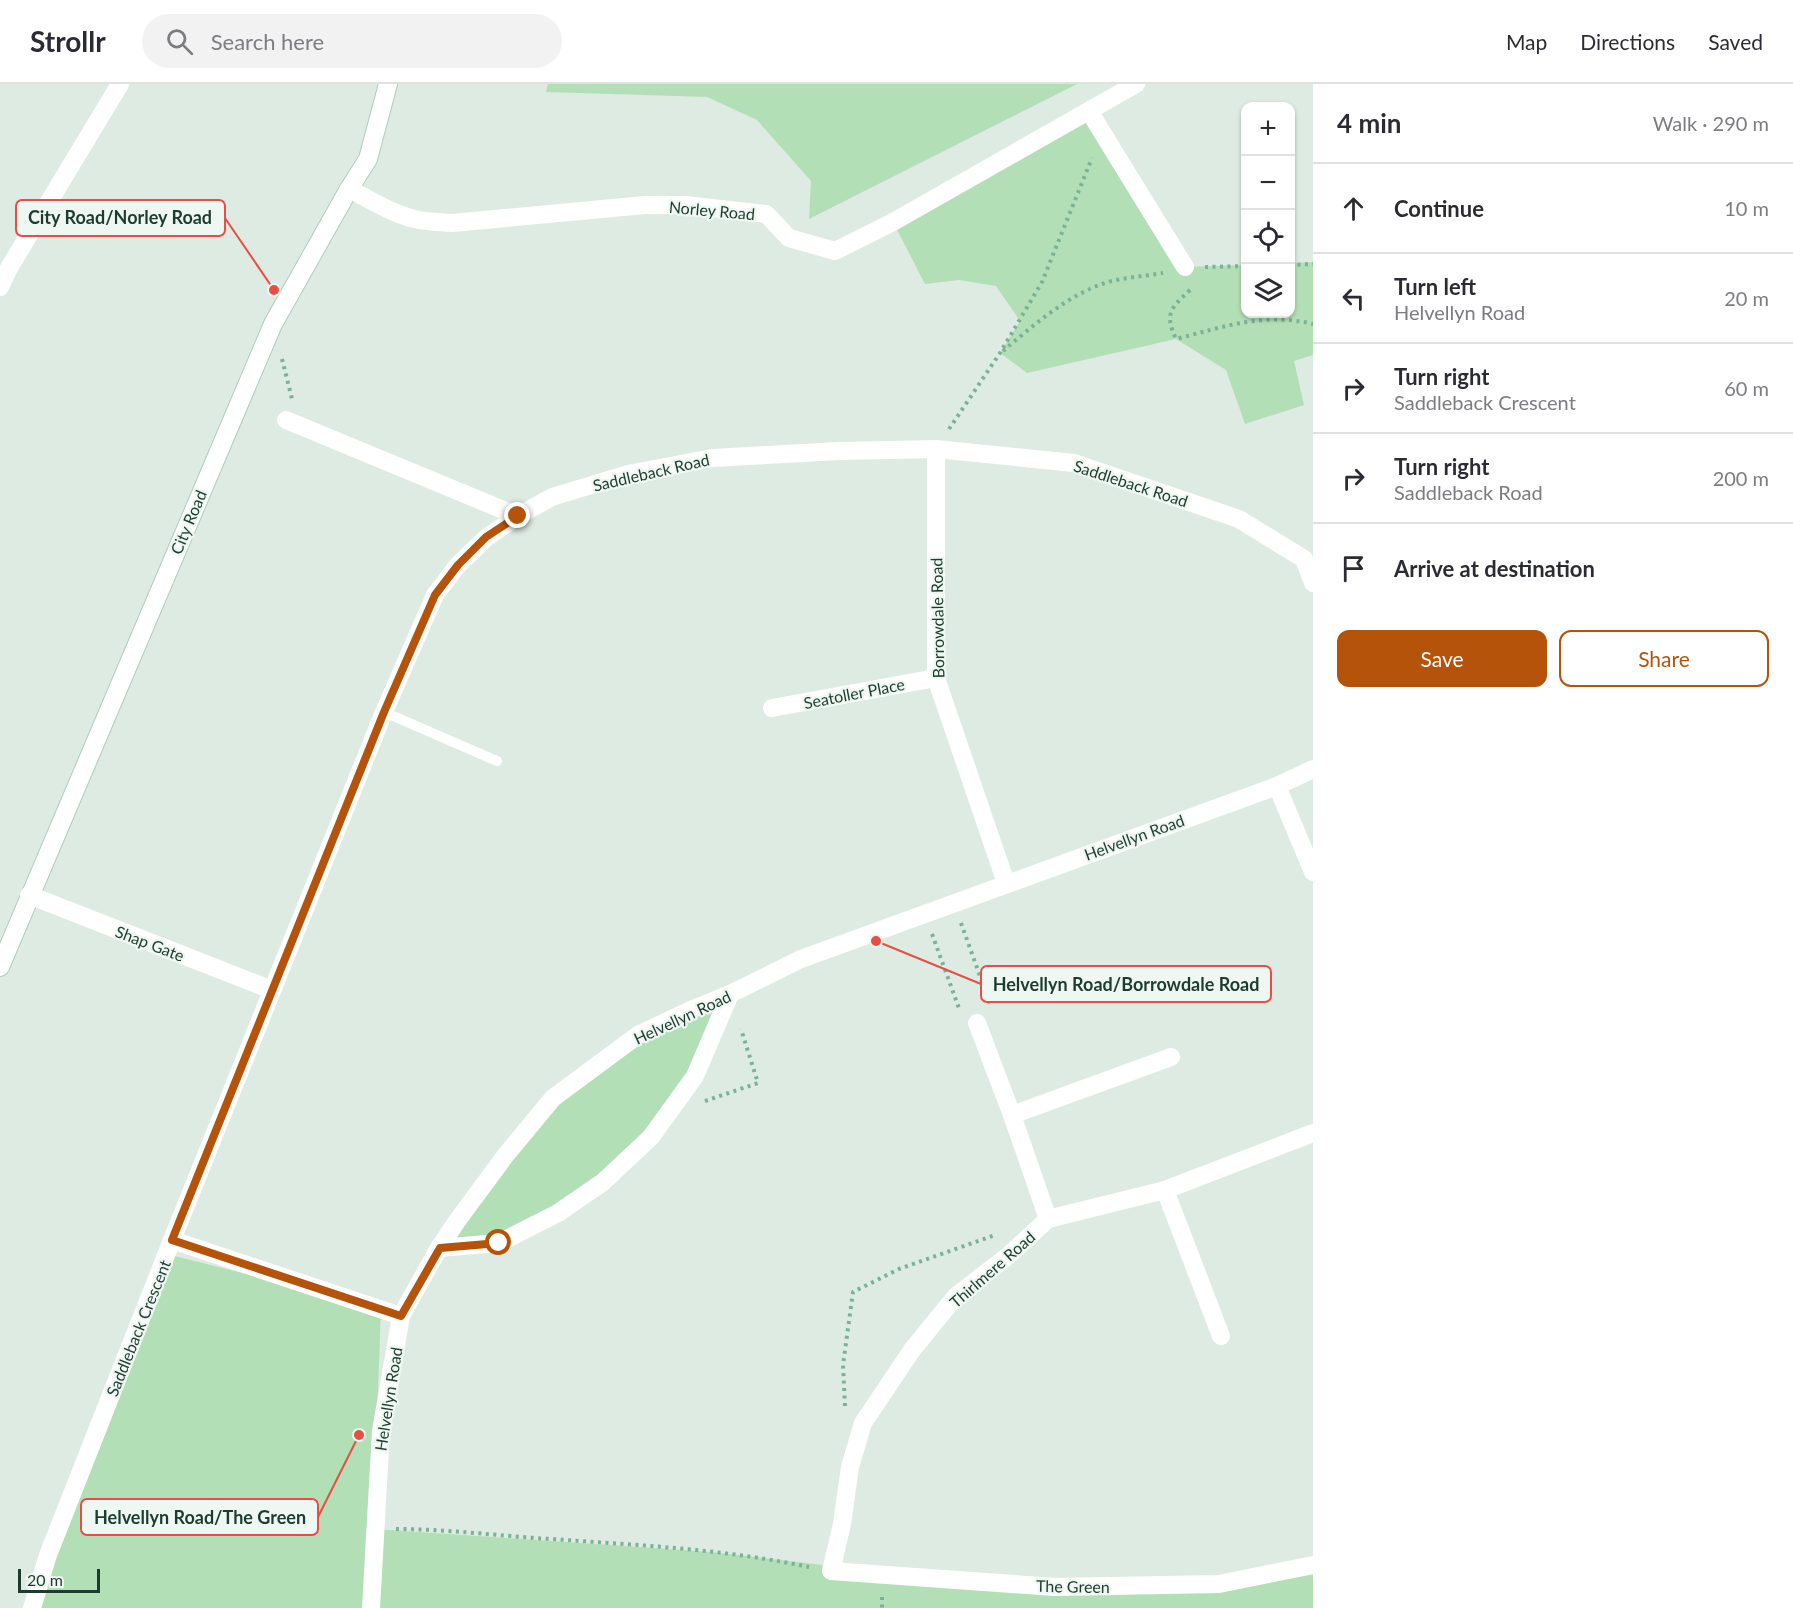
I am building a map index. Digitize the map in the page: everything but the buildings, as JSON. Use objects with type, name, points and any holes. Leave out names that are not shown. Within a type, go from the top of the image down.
[{"type":"street","points":[[0,287],[5,264],[120,84]]},
{"type":"street","name":"City Road","points":[[0,967],[273,324],[368,159],[388,84]]},
{"type":"street","name":"Norley Road","points":[[349,189],[399,214],[435,222],[452,223],[645,205],[685,205],[766,214],[789,238],[835,251],[893,222],[1136,84]]},
{"type":"street","points":[[1089,111],[1185,267]]},
{"type":"street","points":[[293,423],[518,516]]},
{"type":"street","name":"Saddleback Road","points":[[172,1240],[384,712],[435,595],[458,565],[486,537],[518,516],[552,497],[627,474],[712,458],[839,451],[936,449],[1074,464],[1239,519],[1308,557],[1313,583]]},
{"type":"street","name":"Borrowdale Road","points":[[936,449],[936,678],[1006,883]]},
{"type":"street","name":"Seatoller Place","points":[[772,708],[936,678]]},
{"type":"street","name":"Helvellyn Road","points":[[371,1608],[381,1431],[401,1316],[457,1221],[505,1156],[553,1098],[638,1035],[801,959],[1277,786],[1313,769]]},
{"type":"street","points":[[1277,786],[1313,872]]},
{"type":"street","name":"Shap Gate","points":[[29,895],[272,990]]},
{"type":"street","points":[[440,1248],[499,1243],[558,1213],[603,1182],[651,1137],[695,1076],[730,994]]},
{"type":"street","points":[[977,1024],[1012,1114],[1048,1219]]},
{"type":"street","points":[[1012,1114],[1171,1057]]},
{"type":"street","name":"Thirlmere Road","points":[[831,1571],[842,1524],[850,1467],[863,1423],[912,1350],[956,1296],[1009,1255],[1048,1219],[1165,1190],[1313,1133]]},
{"type":"street","points":[[1165,1190],[1221,1336]]},
{"type":"street","name":"Saddleback Crescent","points":[[32,1608],[48,1555],[172,1240],[401,1316]]},
{"type":"street","name":"The Green","points":[[831,1571],[1055,1587],[1219,1584],[1313,1565]]},
{"type":"lane","points":[[384,712],[497,761]]},
{"type":"path","points":[[936,449],[1000,353],[1042,282],[1102,132]]},
{"type":"path","points":[[1295,265],[1313,264]]},
{"type":"path","points":[[1000,353],[1044,317],[1077,296],[1111,282],[1185,267],[1241,266]]},
{"type":"path","points":[[1207,274],[1215,267]]},
{"type":"path","points":[[1191,289],[1171,309],[1168,323],[1176,339],[1246,320],[1292,319],[1313,324]]},
{"type":"path","points":[[273,324],[293,423]]},
{"type":"path","points":[[925,914],[966,1026],[977,1024],[994,1017],[953,903]]},
{"type":"path","points":[[667,1114],[758,1083],[730,994]]},
{"type":"path","points":[[846,1410],[843,1365],[853,1292],[899,1269],[971,1242],[1004,1233]]},
{"type":"path","points":[[375,1528],[430,1529],[664,1546],[766,1558],[831,1571]]},
{"type":"green space","points":[[548,84],[1077,84],[809,219],[811,181],[757,120],[707,97],[546,92]]},
{"type":"green space","points":[[1089,111],[1185,267],[1241,265],[1241,318],[1295,318],[1295,263],[1313,262],[1313,355],[1294,361],[1304,405],[1245,424],[1226,370],[1176,339],[1027,373],[1000,353],[1020,321],[996,286],[959,280],[925,284],[893,222]]},
{"type":"green space","points":[[730,994],[667,1114],[593,1189],[499,1243],[439,1248],[532,1124],[630,1041]]},
{"type":"green space","points":[[167,1254],[381,1308],[370,1608],[33,1608]]},
{"type":"green space","points":[[375,1529],[711,1552],[945,1579],[1219,1584],[1313,1565],[1313,1608],[376,1608]]},
{"type":"place","name":"City Road/Norley Road","points":[[274,290]]},
{"type":"place","name":"Helvellyn Road/Borrowdale Road","points":[[876,941]]},
{"type":"place","name":"Helvellyn Road/The Green","points":[[359,1435]]},
{"type":"route","points":[[499,1243],[440,1248],[401,1316],[172,1240],[384,712],[435,595],[458,565],[486,537],[518,516]]}]
